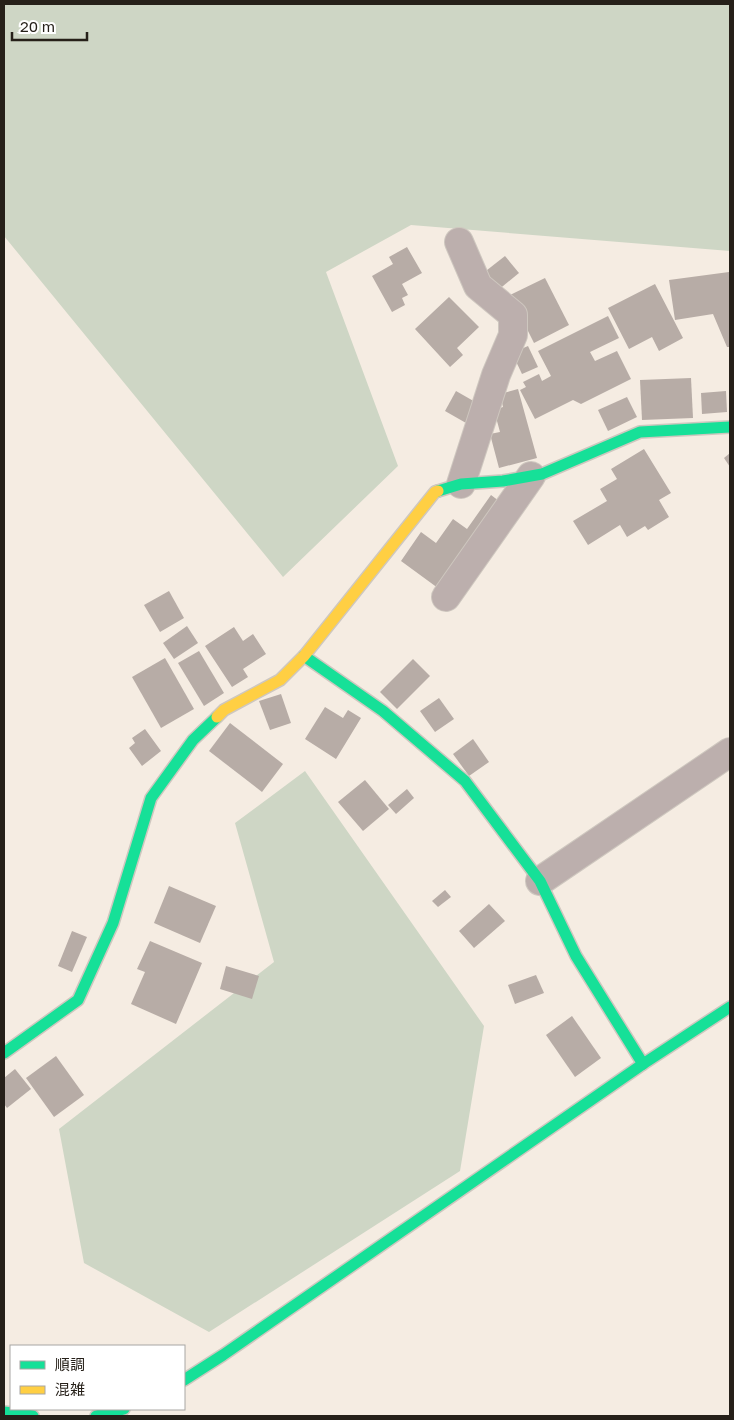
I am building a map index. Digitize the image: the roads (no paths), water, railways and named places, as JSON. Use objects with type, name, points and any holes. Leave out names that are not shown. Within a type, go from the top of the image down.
[{"type":"street","points":[[459,242],[478,286],[512,315],[513,328],[513,335],[496,375],[461,484]]},
{"type":"street","points":[[4,1052],[78,1000],[112,923],[151,798],[193,740],[224,710],[280,680],[304,656],[436,492],[461,484],[542,474],[640,432],[730,427]]},
{"type":"street","points":[[446,598],[531,476]]},
{"type":"street","points":[[304,656],[383,711],[466,781],[540,881],[576,956],[644,1064]]},
{"type":"street","points":[[540,881],[730,752]]},
{"type":"street","points":[[185,1379],[730,1007]]},
{"type":"street","points":[[96,1416],[120,1410]]},
{"type":"street","points":[[4,1412],[33,1416]]}]
